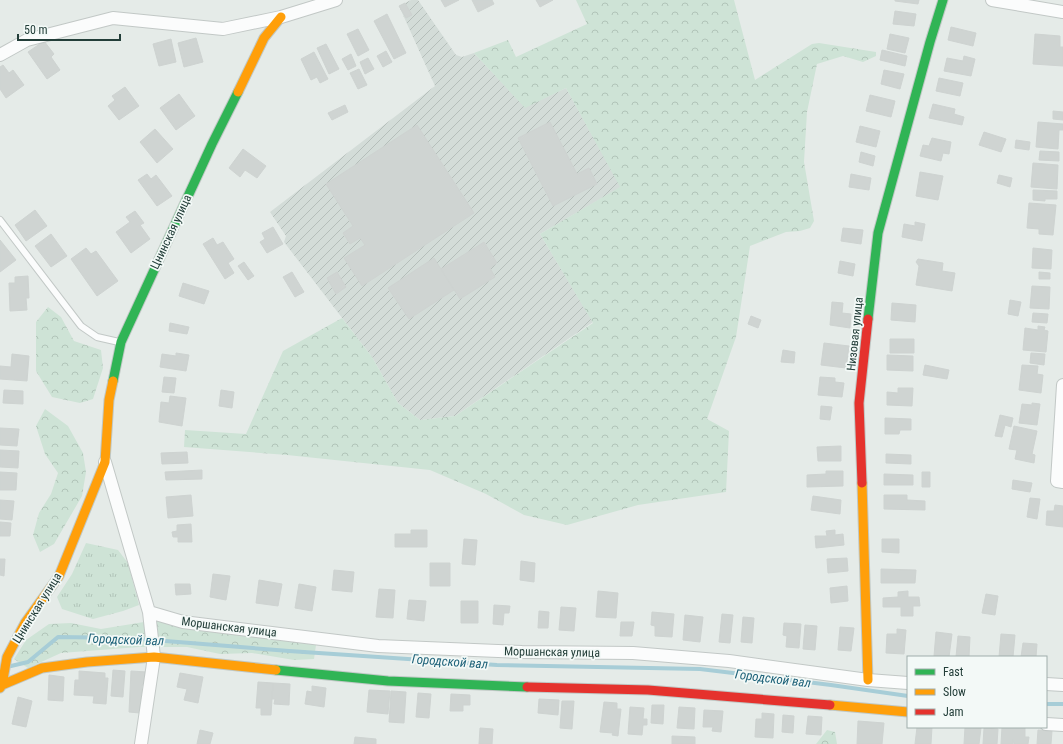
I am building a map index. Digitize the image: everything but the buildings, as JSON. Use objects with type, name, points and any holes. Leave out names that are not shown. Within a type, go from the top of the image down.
[{"type":"street","points":[[0,55],[27,40],[113,18],[223,29],[281,17],[336,0]]},
{"type":"street","name":"Низовая улица","points":[[868,680],[859,403],[878,233],[928,49],[943,0]]},
{"type":"street","points":[[992,0],[1063,12]]},
{"type":"street","name":"Цнинская улица","points":[[1,686],[7,657],[25,623],[59,576],[105,462],[109,400],[121,342],[212,144],[264,38],[281,17]]},
{"type":"street","points":[[1063,385],[1057,481],[1063,482]]},
{"type":"street","name":"Цнинская улица","points":[[105,462],[149,612],[153,652],[141,744]]},
{"type":"street","name":"Моршанская улица","points":[[149,612],[183,622],[378,646],[522,652],[633,653],[729,661],[907,684]]},
{"type":"street","points":[[1,686],[42,668],[153,652],[388,681],[483,686],[648,690],[907,712]]},
{"type":"street","points":[[1047,684],[1063,685]]},
{"type":"street","points":[[1047,724],[1063,725]]},
{"type":"lane","points":[[0,220],[81,326],[97,337],[121,342]]},
{"type":"shaded area","points":[[411,0],[418,0],[456,55],[462,57],[474,53],[525,107],[566,88],[621,187],[540,234],[593,322],[455,416],[420,420],[398,403],[372,357],[284,242],[286,236],[270,212],[435,86],[399,6]]},
{"type":"green space","points":[[576,0],[734,0],[755,80],[812,44],[819,43],[876,52],[876,56],[863,62],[843,56],[817,64],[807,112],[804,162],[814,221],[810,228],[800,231],[786,232],[750,246],[736,337],[707,419],[729,431],[726,492],[638,505],[567,525],[524,515],[486,494],[430,470],[287,455],[184,447],[185,430],[246,434],[283,351],[342,318],[372,357],[398,403],[420,420],[455,416],[593,323],[540,234],[620,187],[566,88],[525,108],[474,53],[508,40],[516,57],[587,24]]},
{"type":"green space","points":[[48,307],[61,317],[74,341],[101,350],[103,368],[93,399],[80,403],[52,397],[36,371],[36,322]]},
{"type":"green space","points":[[45,409],[68,426],[83,453],[86,472],[82,496],[54,544],[40,552],[33,535],[39,513],[51,494],[58,473],[45,454],[36,426]]},
{"type":"green space","points":[[86,543],[118,550],[128,563],[139,605],[93,619],[62,609],[57,597],[72,574]]},
{"type":"green space","points":[[150,621],[173,622],[288,638],[316,645],[314,659],[294,660],[252,653],[220,654],[187,647],[139,647],[61,653],[28,668],[14,659],[26,640],[49,624],[71,623],[101,629]]},
{"type":"green space","points":[[827,730],[835,732],[837,744],[816,744]]},
{"type":"waterway","name":"Городской вал","points":[[11,666],[28,662],[58,637],[128,638],[289,651],[497,665],[700,669],[907,696]]},
{"type":"waterway","name":"Городской вал","points":[[1047,704],[1063,704]]},
{"type":"traffic: fast","points":[[868,319],[878,233],[930,42],[943,0]]},
{"type":"traffic: fast","points":[[113,381],[121,342],[212,144],[238,92]]},
{"type":"traffic: fast","points":[[276,670],[388,681],[527,687]]},
{"type":"traffic: slow","points":[[238,92],[264,38],[281,17]]},
{"type":"traffic: slow","points":[[0,688],[2,685],[7,657],[25,623],[59,576],[105,462],[109,400],[113,381]]},
{"type":"traffic: slow","points":[[862,483],[868,680]]},
{"type":"traffic: slow","points":[[2,685],[42,668],[87,662],[154,657],[276,670]]},
{"type":"traffic: slow","points":[[830,705],[907,712]]},
{"type":"traffic: jam","points":[[862,483],[859,403],[868,319]]},
{"type":"traffic: jam","points":[[527,687],[648,690],[830,705]]}]
